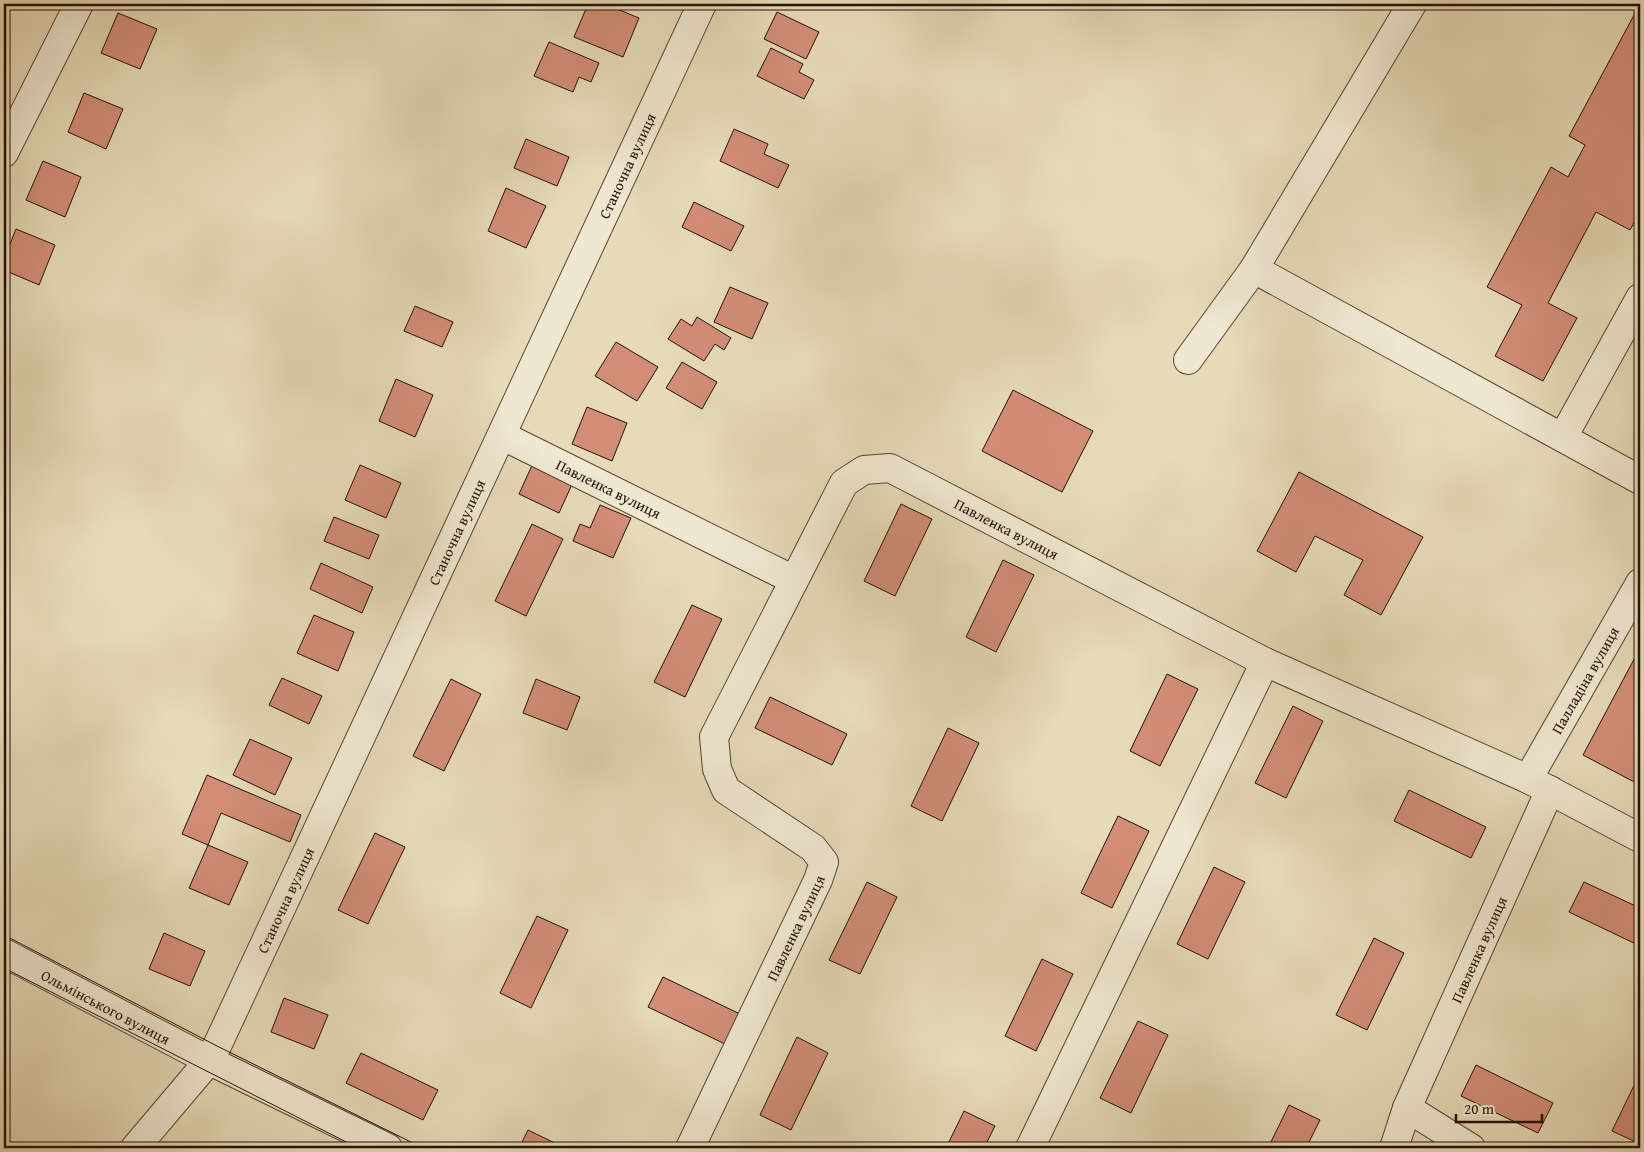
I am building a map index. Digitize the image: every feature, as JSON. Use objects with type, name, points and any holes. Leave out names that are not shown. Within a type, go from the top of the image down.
[{"type":"street","points":[[4,153],[79,4]]},
{"type":"street","name":"Станочна вулиця","points":[[208,1060],[217,1046],[503,436],[702,4]]},
{"type":"street","points":[[1188,360],[1254,269],[1412,4]]},
{"type":"street","points":[[1254,269],[1640,480]]},
{"type":"street","points":[[1563,437],[1640,298]]},
{"type":"street","name":"Павленка вулиця","points":[[503,436],[794,580]]},
{"type":"street","name":"Павленка вулиця","points":[[690,1148],[818,880],[824,862],[813,848],[726,790],[717,769],[714,737],[844,483],[864,470],[890,468],[1265,662],[1539,785],[1640,838]]},
{"type":"street","name":"Палладіна вулиця","points":[[1539,785],[1640,582]]},
{"type":"street","points":[[1030,1148],[1265,662]]},
{"type":"street","name":"Павленка вулиця","points":[[1394,1148],[1407,1108],[1539,785]]},
{"type":"street","name":"Ольмінського вулиця","points":[[4,953],[208,1060],[388,1148]]},
{"type":"street","points":[[135,1148],[208,1060]]},
{"type":"street","points":[[1407,1108],[1471,1148]]},
{"type":"building","points":[[588,4],[605,4],[639,18],[623,57],[574,37]]},
{"type":"building","points":[[1640,4],[1640,212],[1630,230],[1596,212],[1548,303],[1577,318],[1543,381],[1495,356],[1522,305],[1487,287],[1551,167],[1568,177],[1585,145],[1569,136]]},
{"type":"building","points":[[777,12],[819,32],[806,59],[764,39]]},
{"type":"building","points":[[118,13],[157,29],[140,69],[101,53]]},
{"type":"building","points":[[549,42],[599,63],[591,82],[579,77],[573,92],[534,76]]},
{"type":"building","points":[[771,48],[803,64],[799,72],[814,80],[804,99],[757,76]]},
{"type":"building","points":[[84,93],[123,109],[106,149],[68,132]]},
{"type":"building","points":[[734,129],[768,144],[764,154],[789,165],[778,188],[720,161]]},
{"type":"building","points":[[526,139],[569,157],[557,186],[514,168]]},
{"type":"building","points":[[43,161],[81,177],[65,217],[26,200]]},
{"type":"building","points":[[506,188],[546,206],[526,248],[488,231]]},
{"type":"building","points":[[694,202],[744,226],[731,251],[682,227]]},
{"type":"building","points":[[16,229],[55,245],[39,285],[4,270],[4,259]]},
{"type":"building","points":[[730,287],[768,303],[752,339],[714,322]]},
{"type":"building","points":[[415,306],[453,322],[442,347],[404,331]]},
{"type":"building","points":[[697,317],[731,338],[724,350],[715,344],[704,361],[668,339],[681,319],[692,326]]},
{"type":"building","points":[[616,342],[658,367],[637,401],[595,376]]},
{"type":"building","points":[[682,362],[717,382],[702,409],[666,388]]},
{"type":"building","points":[[396,379],[433,395],[415,437],[379,421]]},
{"type":"building","points":[[1013,390],[1093,431],[1062,492],[982,451]]},
{"type":"building","points":[[587,407],[627,423],[612,461],[572,444]]},
{"type":"building","points":[[534,461],[574,480],[559,513],[519,494]]},
{"type":"building","points":[[360,465],[401,483],[386,518],[345,500]]},
{"type":"building","points":[[1299,472],[1423,537],[1381,615],[1344,595],[1363,560],[1315,536],[1296,572],[1257,551]]},
{"type":"building","points":[[901,504],[932,519],[895,596],[864,581]]},
{"type":"building","points":[[600,505],[631,518],[613,558],[573,541],[580,524],[590,528]]},
{"type":"building","points":[[334,517],[379,535],[369,559],[324,541]]},
{"type":"building","points":[[532,524],[563,539],[526,616],[495,601]]},
{"type":"building","points":[[1003,560],[1034,575],[996,652],[966,637]]},
{"type":"building","points":[[321,563],[373,587],[362,613],[310,589]]},
{"type":"building","points":[[692,605],[722,619],[685,697],[654,682]]},
{"type":"building","points":[[314,615],[354,632],[338,671],[297,653]]},
{"type":"building","points":[[1640,648],[1640,785],[1583,755]]},
{"type":"building","points":[[1167,674],[1198,689],[1160,766],[1130,751]]},
{"type":"building","points":[[282,678],[322,696],[309,724],[269,705]]},
{"type":"building","points":[[451,679],[481,694],[444,771],[413,756]]},
{"type":"building","points":[[536,679],[580,697],[567,730],[523,713]]},
{"type":"building","points":[[770,697],[847,734],[832,765],[755,728]]},
{"type":"building","points":[[1293,706],[1323,721],[1286,798],[1255,783]]},
{"type":"building","points":[[948,728],[979,743],[942,821],[911,806]]},
{"type":"building","points":[[250,739],[292,758],[275,795],[233,775]]},
{"type":"building","points":[[207,775],[301,815],[290,842],[221,813],[208,845],[182,834]]},
{"type":"building","points":[[1409,790],[1486,827],[1471,858],[1394,821]]},
{"type":"building","points":[[1118,816],[1149,831],[1112,908],[1081,893]]},
{"type":"building","points":[[375,833],[405,847],[368,924],[338,910]]},
{"type":"building","points":[[208,845],[248,862],[229,905],[189,888]]},
{"type":"building","points":[[1214,867],[1245,882],[1208,959],[1177,944]]},
{"type":"building","points":[[867,882],[897,897],[860,974],[829,960]]},
{"type":"building","points":[[1584,882],[1640,908],[1640,946],[1569,912]]},
{"type":"building","points":[[537,916],[568,930],[531,1008],[500,993]]},
{"type":"building","points":[[164,933],[205,951],[190,986],[149,969]]},
{"type":"building","points":[[1374,938],[1404,953],[1367,1030],[1336,1015]]},
{"type":"building","points":[[1042,959],[1073,974],[1036,1051],[1005,1036]]},
{"type":"building","points":[[663,977],[740,1014],[725,1044],[648,1007]]},
{"type":"building","points":[[284,998],[328,1015],[314,1049],[271,1032]]},
{"type":"building","points":[[1138,1021],[1168,1035],[1131,1113],[1100,1098]]},
{"type":"building","points":[[797,1037],[828,1053],[791,1130],[760,1115]]},
{"type":"building","points":[[361,1053],[438,1090],[423,1120],[346,1083]]},
{"type":"building","points":[[1476,1065],[1553,1103],[1538,1133],[1461,1096]]},
{"type":"building","points":[[1640,1073],[1640,1144],[1612,1131]]},
{"type":"building","points":[[1289,1105],[1320,1120],[1306,1148],[1268,1148]]},
{"type":"building","points":[[964,1111],[995,1126],[984,1148],[946,1148]]},
{"type":"building","points":[[528,1130],[565,1148],[519,1148]]},
{"type":"tram line","points":[[4,935],[217,1046],[423,1148]]},
{"type":"tram line","points":[[4,968],[358,1148]]}]
